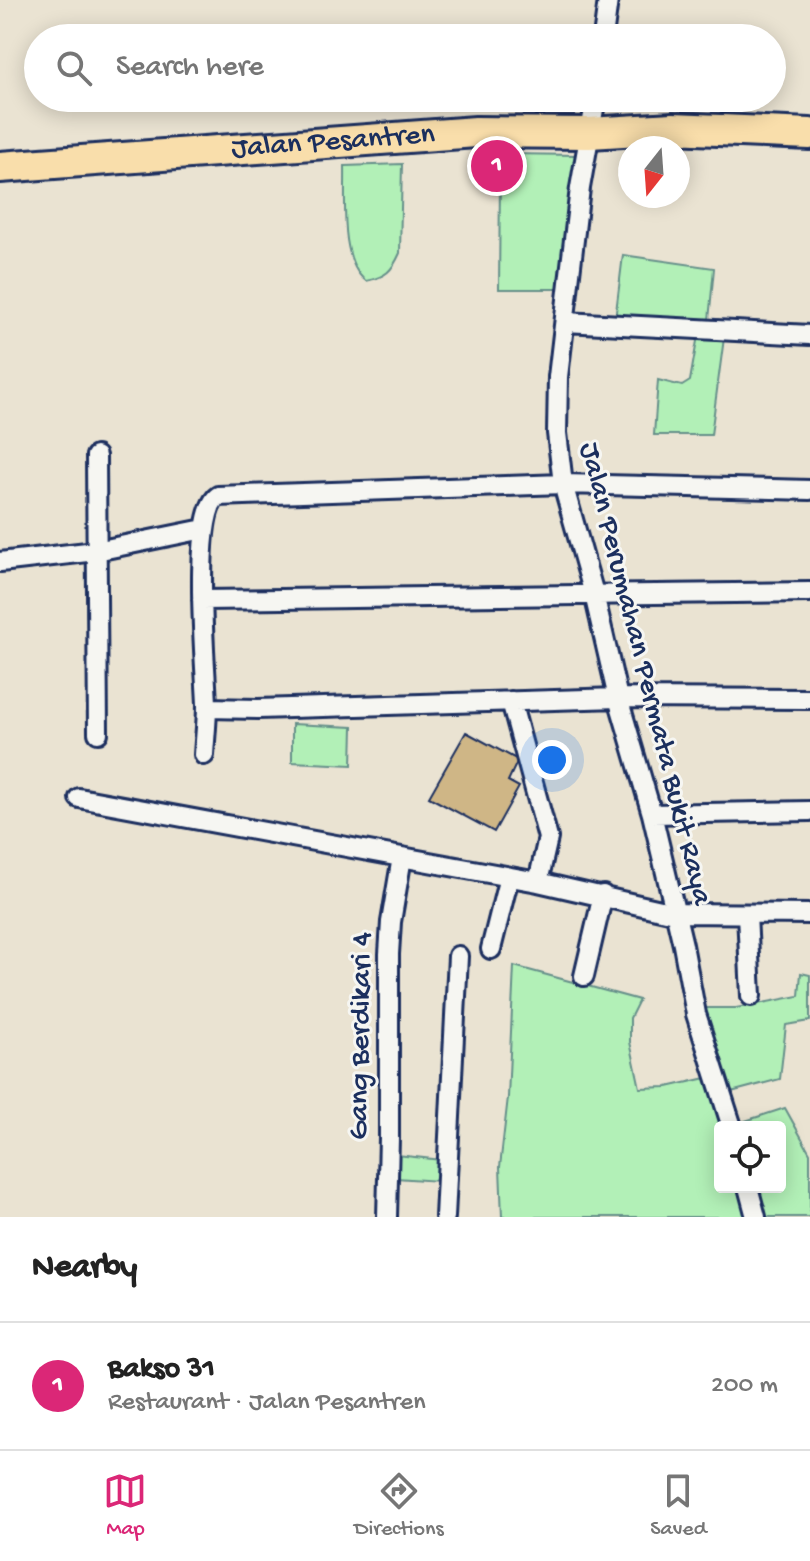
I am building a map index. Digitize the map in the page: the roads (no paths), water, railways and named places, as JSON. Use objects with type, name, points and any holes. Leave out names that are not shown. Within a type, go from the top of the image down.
[{"type":"main road","name":"Jalan Pesantren","points":[[0,167],[476,132],[589,133],[673,128],[810,134]]},
{"type":"street","points":[[605,24],[608,0]]},
{"type":"street","name":"Jalan Perumahan Permata Bukit Raya","points":[[593,112],[556,411],[563,484],[594,594],[618,698],[652,814],[696,1014],[730,1121]]},
{"type":"street","points":[[565,322],[810,335]]},
{"type":"street","points":[[96,456],[98,733]]},
{"type":"street","points":[[204,755],[207,708],[202,600],[204,529],[210,502],[223,495],[563,484],[810,490]]},
{"type":"street","points":[[0,562],[96,551],[204,529]]},
{"type":"street","points":[[202,600],[810,592]]},
{"type":"street","points":[[207,708],[618,698],[810,699]]},
{"type":"street","points":[[511,701],[548,838],[538,882]]},
{"type":"street","points":[[79,798],[538,882],[674,913],[810,914]]},
{"type":"street","points":[[652,814],[810,811]]},
{"type":"street","name":"Gang Berdikari 4","points":[[387,1217],[389,954],[402,857]]},
{"type":"street","points":[[491,949],[509,877]]},
{"type":"street","points":[[584,976],[603,895]]},
{"type":"street","points":[[747,914],[751,996]]},
{"type":"street","points":[[445,1217],[458,956]]},
{"type":"street","points":[[750,1193],[756,1217]]},
{"type":"place","name":"Bakso 31","points":[[497,166]]}]
